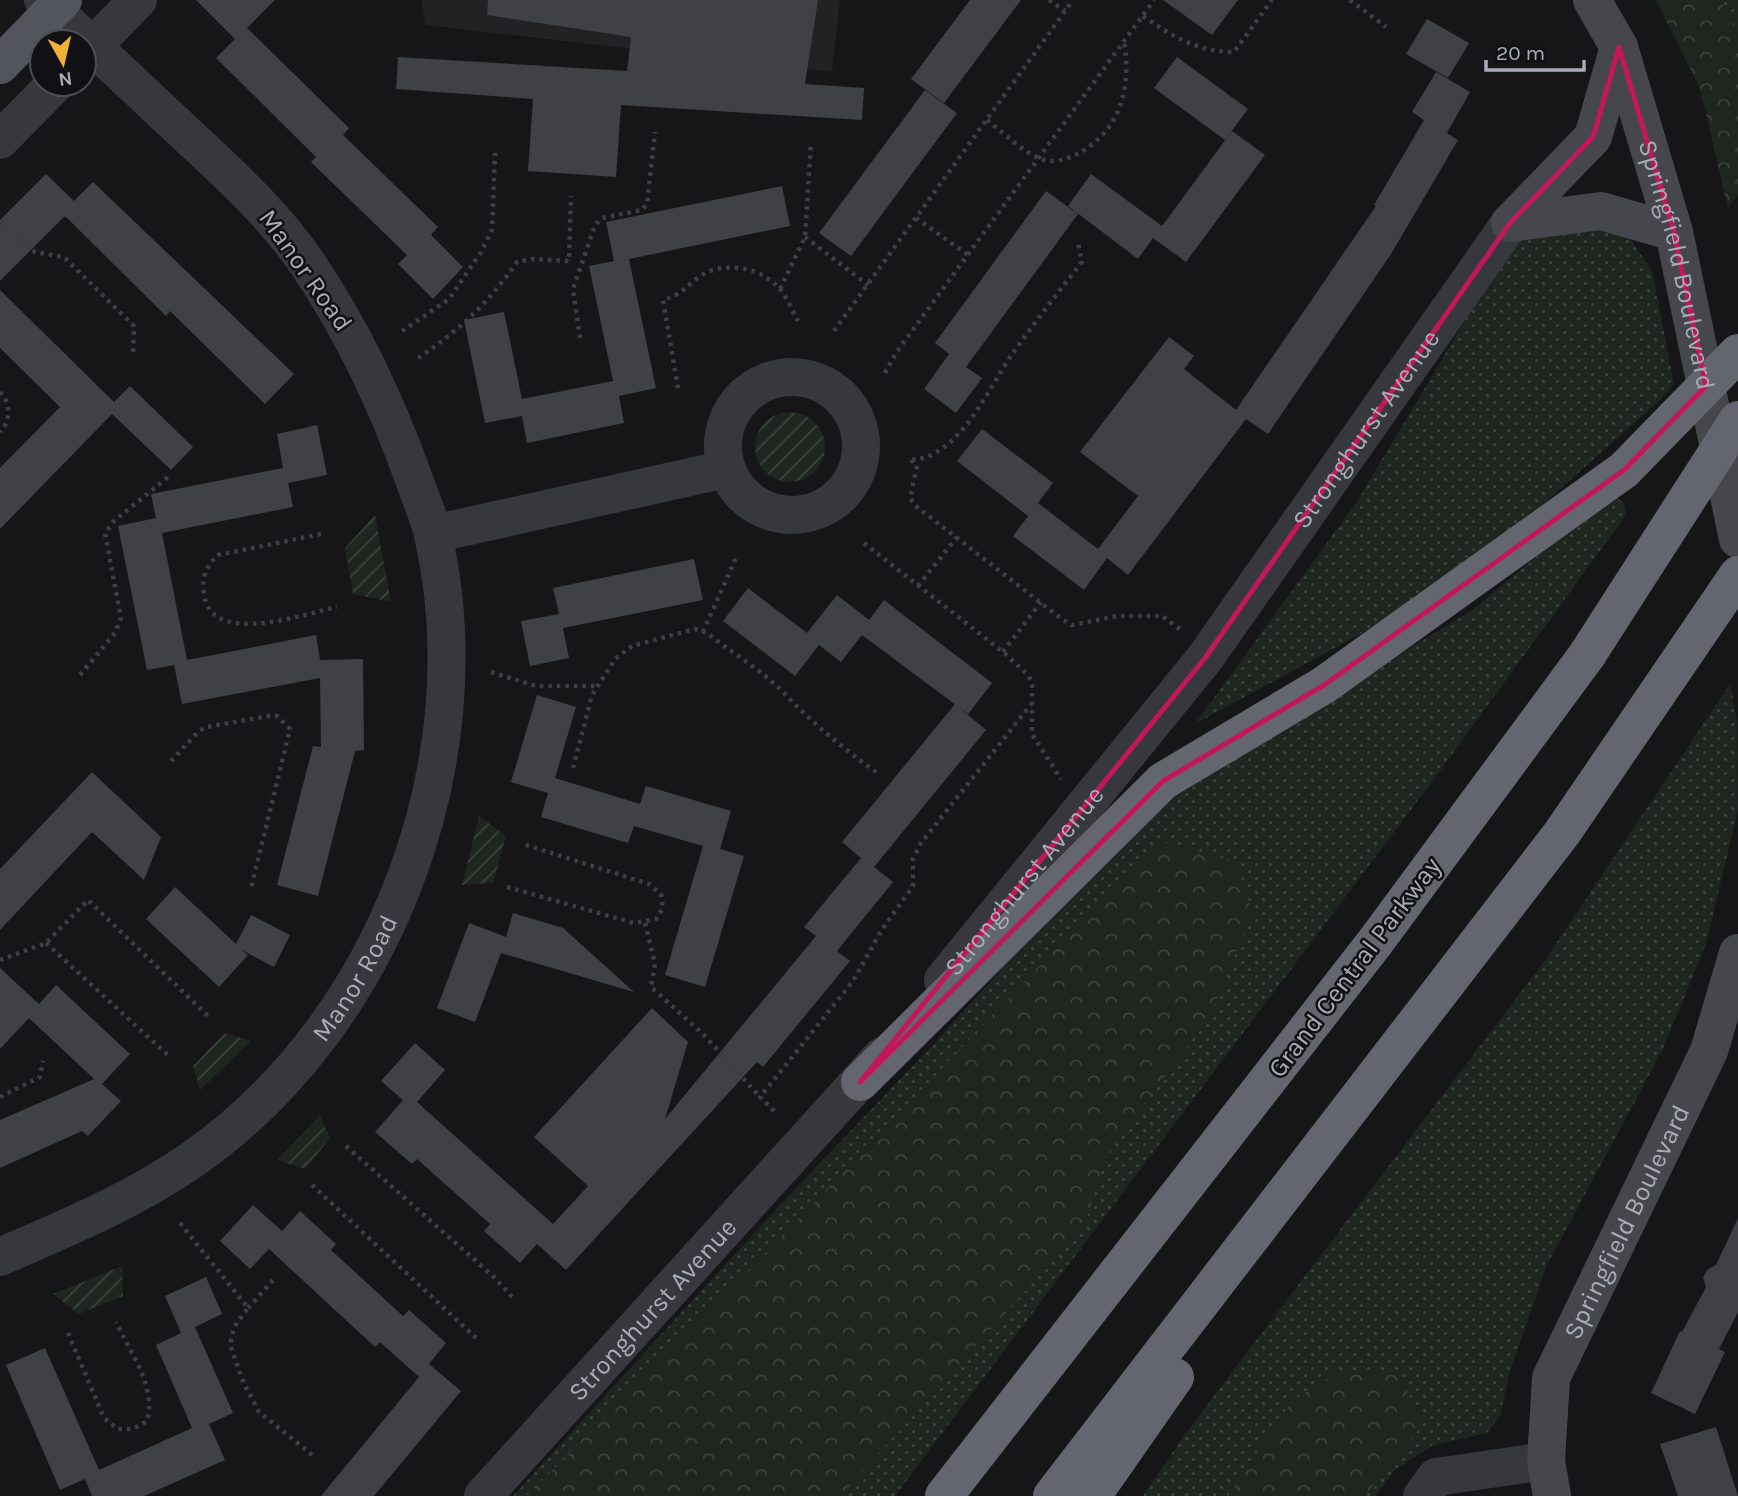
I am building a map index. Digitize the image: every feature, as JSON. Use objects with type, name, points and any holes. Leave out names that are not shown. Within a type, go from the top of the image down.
[{"type":"highway","points":[[860,1082],[1163,781],[1324,685],[1624,470],[1738,353]]},
{"type":"highway","name":"Grand Central Parkway","points":[[944,1496],[1376,941],[1587,655],[1738,420]]},
{"type":"highway","points":[[1052,1496],[1562,833],[1738,575]]},
{"type":"highway","points":[[1092,1496],[1444,989]]},
{"type":"main road","name":"Springfield Boulevard","points":[[1592,0],[1619,47],[1674,232],[1738,539]]},
{"type":"main road","points":[[0,65],[53,3]]},
{"type":"main road","points":[[1510,223],[1593,137],[1619,47]]},
{"type":"main road","points":[[1510,223],[1601,211],[1674,232]]},
{"type":"main road","name":"Springfield Boulevard","points":[[1549,1478],[1551,1378],[1709,1051],[1735,972]]},
{"type":"street","points":[[98,41],[138,0]]},
{"type":"street","name":"Manor Road","points":[[53,3],[71,28]]},
{"type":"street","name":"Manor Road","points":[[0,1257],[118,1205],[194,1158],[248,1114],[318,1038],[352,989],[383,933],[405,883],[432,795],[442,733],[446,674],[445,622],[433,534],[394,422],[351,335],[309,266],[269,212],[98,60]]},
{"type":"street","points":[[0,140],[41,98]]},
{"type":"street","name":"Stronghurst Avenue","points":[[483,1496],[860,1082],[1205,658],[1510,223]]},
{"type":"street","points":[[433,534],[726,469]]},
{"type":"street","points":[[1709,1051],[1738,1027]]},
{"type":"street","points":[[1422,1496],[1436,1477],[1549,1478]]},
{"type":"path","points":[[1049,0],[1065,11]]},
{"type":"path","points":[[834,331],[1073,0]]},
{"type":"path","points":[[885,373],[896,353],[1154,0]]},
{"type":"path","points":[[1143,16],[1177,40],[1205,50],[1234,52],[1272,0]]},
{"type":"path","points":[[1350,0],[1386,27]]},
{"type":"path","points":[[987,120],[1039,159],[1066,159],[1098,140],[1111,127],[1119,111],[1128,80],[1124,42]]},
{"type":"path","points":[[579,338],[573,289],[591,236],[602,218],[642,210],[647,204],[655,132]]},
{"type":"path","points":[[780,289],[805,237],[811,142]]},
{"type":"path","points":[[402,331],[449,299],[481,252],[492,230],[495,153]]},
{"type":"path","points":[[418,358],[450,337],[478,313],[517,262],[532,259],[569,261],[571,196]]},
{"type":"path","points":[[916,218],[968,254]]},
{"type":"path","points":[[0,223],[35,253],[64,257],[134,326],[133,357]]},
{"type":"path","points":[[805,237],[868,285]]},
{"type":"path","points":[[1078,243],[1082,262],[1012,355],[974,415],[939,451],[923,459],[911,460],[917,466],[910,498],[1072,625],[1103,617],[1162,616],[1187,635]]},
{"type":"path","points":[[678,388],[663,300],[682,294],[700,276],[718,269],[740,267],[765,277],[780,289],[798,321]]},
{"type":"path","points":[[0,392],[6,398],[9,412],[0,432]]},
{"type":"path","points":[[80,675],[115,633],[121,618],[105,533],[114,521],[168,477]]},
{"type":"path","points":[[321,534],[218,555],[209,564],[202,579],[205,599],[218,617],[244,625],[337,607]]},
{"type":"path","points":[[918,587],[957,537]]},
{"type":"path","points":[[864,543],[1003,652],[1029,676],[1032,685],[1032,734],[1038,747],[1068,786]]},
{"type":"path","points":[[703,632],[736,558]]},
{"type":"path","points":[[1003,652],[1041,602]]},
{"type":"path","points":[[573,768],[597,686],[615,659],[632,646],[695,629],[703,632],[780,690],[794,707],[839,746],[876,772]]},
{"type":"path","points":[[491,673],[536,687],[597,686]]},
{"type":"path","points":[[760,1097],[853,981],[881,931],[913,886],[913,859],[921,843],[1032,703]]},
{"type":"path","points":[[172,761],[199,731],[208,727],[277,716],[290,729],[251,888]]},
{"type":"path","points":[[507,887],[634,923],[656,919],[663,908],[661,894],[649,884],[523,844]]},
{"type":"path","points":[[0,960],[46,943],[88,900],[209,1017]]},
{"type":"path","points":[[645,923],[654,964],[651,987],[703,1034],[774,1111]]},
{"type":"path","points":[[46,943],[171,1058]]},
{"type":"path","points":[[0,1097],[40,1077],[43,1061]]},
{"type":"path","points":[[346,1146],[494,1277],[513,1298]]},
{"type":"path","points":[[312,1185],[476,1338]]},
{"type":"path","points":[[180,1223],[248,1308]]},
{"type":"path","points":[[275,1279],[234,1326],[230,1345],[244,1384],[259,1412],[316,1458]]},
{"type":"path","points":[[68,1333],[104,1418],[118,1430],[134,1429],[146,1421],[151,1408],[149,1392],[116,1322]]},
{"type":"highlighted area","points":[[1619,47],[1674,232],[1706,386],[1624,470],[1324,685],[1163,781],[860,1082],[1205,658],[1510,223],[1593,137]]},
{"type":"shaded area","points":[[422,0],[840,0],[832,72],[425,25]]},
{"type":"green space","points":[[1656,0],[1720,0],[1738,36],[1738,194],[1728,208],[1700,89]]},
{"type":"green space","points":[[1720,0],[1738,0],[1738,36]]},
{"type":"green space","points":[[1587,221],[1627,234],[1652,271],[1674,384],[1660,400],[1504,539],[1395,615],[1195,724],[1356,503],[1510,246],[1537,229]]},
{"type":"green space","points":[[790,412],[809,418],[819,428],[825,447],[819,466],[809,476],[790,482],[771,476],[761,466],[755,447],[761,428],[771,418]]},
{"type":"green space","points":[[1615,496],[1624,503],[1626,515],[1437,775],[895,1496],[513,1496],[779,1206],[930,1048],[1148,807],[1471,611],[1601,503]]},
{"type":"green space","points":[[375,515],[391,602],[353,594],[345,548]]},
{"type":"green space","points":[[1730,684],[1737,722],[1738,810],[1706,944],[1662,1051],[1546,1267],[1509,1375],[1500,1416],[1487,1433],[1433,1445],[1395,1470],[1376,1496],[1143,1496],[1185,1434],[1543,963]]},
{"type":"green space","points":[[479,816],[506,836],[493,883],[462,885]]},
{"type":"green space","points":[[1158,841],[1237,862],[1252,912],[1212,1013],[1105,1158],[1085,1225],[851,1484],[847,1496],[527,1496],[809,1208]]},
{"type":"green space","points":[[225,1033],[251,1041],[200,1090],[193,1066]]},
{"type":"green space","points":[[320,1116],[330,1138],[305,1169],[277,1160]]},
{"type":"green space","points":[[122,1266],[123,1296],[79,1314],[53,1294]]},
{"type":"green space","points":[[1340,1370],[1396,1371],[1424,1423],[1365,1496],[1228,1496],[1292,1401]]},
{"type":"building","points":[[196,0],[275,0],[247,28],[349,128],[343,135],[438,227],[431,235],[463,267],[433,299],[398,264],[407,255],[311,162],[316,157],[216,58],[235,39]]},
{"type":"building","points":[[488,0],[818,0],[805,84],[864,88],[862,120],[621,105],[616,177],[528,171],[533,99],[396,89],[398,57],[627,71],[631,37],[487,15]]},
{"type":"building","points":[[970,0],[1021,0],[944,103],[911,79]]},
{"type":"building","points":[[1163,0],[1238,0],[1212,35]]},
{"type":"building","points":[[1427,19],[1469,43],[1448,78],[1406,54]]},
{"type":"building","points":[[1177,57],[1248,109],[1225,140],[1154,88]]},
{"type":"building","points":[[1436,72],[1470,92],[1447,133],[1458,140],[1391,254],[1268,434],[1246,419],[1128,575],[1107,558],[1084,590],[1013,536],[1038,503],[1098,549],[1138,496],[1080,452],[1169,337],[1194,356],[1184,369],[1236,410],[1376,206],[1374,205],[1424,120],[1412,112]]},
{"type":"building","points":[[925,90],[957,113],[851,256],[819,233]]},
{"type":"building","points":[[1232,131],[1265,155],[1186,262],[1153,238],[1138,259],[1068,206],[1091,174],[1162,226]]},
{"type":"building","points":[[46,174],[74,201],[93,182],[294,374],[265,404],[170,311],[166,316],[65,216],[0,281],[0,220]]},
{"type":"building","points":[[782,186],[790,226],[629,259],[656,388],[619,396],[624,423],[527,443],[522,416],[485,423],[464,320],[504,312],[522,399],[613,381],[589,266],[614,261],[606,222]]},
{"type":"building","points":[[1046,191],[1078,214],[966,367],[982,378],[956,413],[924,389],[949,354],[935,343]]},
{"type":"building","points":[[0,290],[114,402],[130,386],[193,447],[171,470],[112,414],[0,529],[0,468],[60,407],[0,348]]},
{"type":"building","points":[[317,425],[327,475],[288,483],[293,507],[162,533],[187,660],[316,635],[320,660],[363,659],[364,750],[355,751],[318,896],[277,885],[313,746],[321,747],[320,678],[182,704],[174,665],[147,670],[118,526],[156,518],[151,494],[283,468],[277,434]]},
{"type":"building","points":[[982,429],[1053,483],[1028,516],[957,461]]},
{"type":"building","points":[[694,559],[703,600],[563,628],[569,658],[530,666],[521,621],[559,614],[553,588]]},
{"type":"building","points":[[748,588],[807,633],[837,595],[869,620],[884,600],[992,683],[968,714],[862,635],[841,662],[819,645],[795,676],[723,621]]},
{"type":"building","points":[[537,695],[576,707],[555,778],[640,804],[646,786],[731,811],[720,849],[744,856],[705,987],[665,975],[703,846],[634,826],[628,843],[541,817],[548,793],[511,782]]},
{"type":"building","points":[[955,704],[986,730],[874,867],[893,882],[837,951],[850,961],[763,1067],[757,1062],[566,1270],[537,1244],[520,1263],[484,1231],[490,1224],[417,1159],[412,1164],[375,1132],[403,1100],[381,1081],[415,1043],[445,1070],[417,1102],[553,1224],[588,1186],[534,1137],[652,1008],[688,1042],[665,1119],[816,936],[804,927],[861,858],[842,842]]},
{"type":"building","points":[[92,772],[161,837],[144,880],[92,832],[0,930],[0,869]]},
{"type":"building","points":[[175,887],[236,944],[251,915],[290,935],[274,967],[242,950],[248,955],[219,987],[146,919]]},
{"type":"building","points":[[513,913],[563,928],[634,992],[501,953],[475,1022],[437,1008],[469,923],[506,937]]},
{"type":"building","points":[[0,968],[39,1004],[56,985],[130,1054],[102,1084],[121,1101],[88,1136],[82,1131],[0,1168],[0,1120],[94,1079],[29,1018],[0,1049]]},
{"type":"building","points":[[253,1205],[282,1231],[300,1211],[336,1244],[331,1250],[403,1316],[409,1310],[446,1343],[429,1364],[461,1391],[374,1496],[321,1496],[419,1377],[380,1342],[375,1347],[269,1249],[250,1269],[220,1241]]},
{"type":"building","points":[[1738,1218],[1738,1312],[1719,1349],[1725,1352],[1695,1414],[1651,1393],[1680,1331],[1682,1332],[1706,1287],[1703,1277],[1708,1269],[1716,1265]]},
{"type":"building","points":[[206,1277],[222,1314],[195,1327],[233,1413],[209,1424],[225,1460],[144,1496],[92,1496],[85,1479],[60,1490],[6,1365],[45,1348],[99,1470],[192,1428],[156,1345],[181,1333],[165,1296]]},
{"type":"building","points":[[1716,1427],[1738,1496],[1678,1496],[1660,1444]]}]
